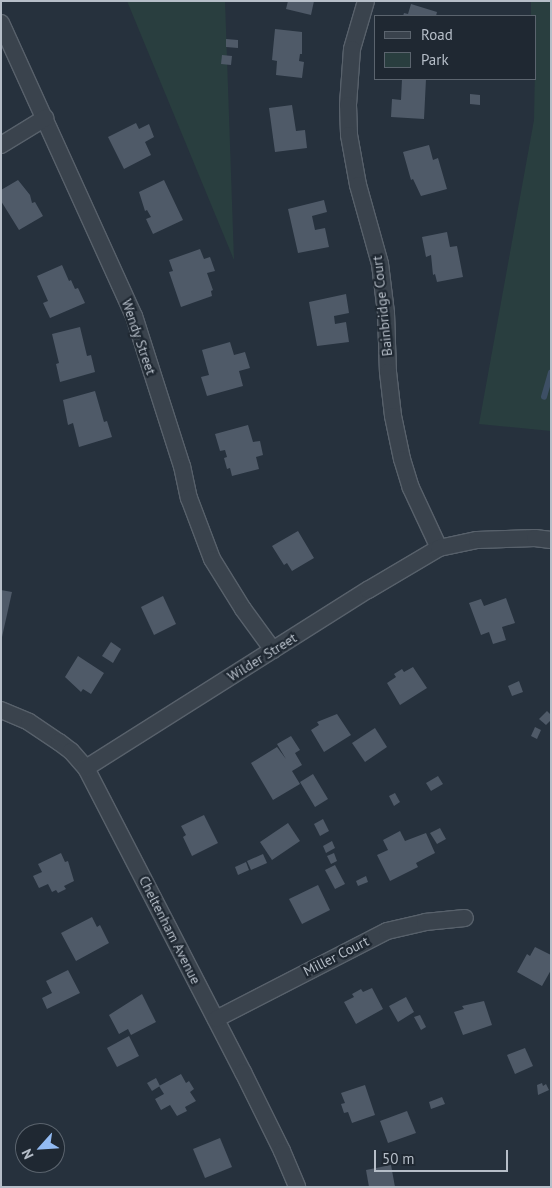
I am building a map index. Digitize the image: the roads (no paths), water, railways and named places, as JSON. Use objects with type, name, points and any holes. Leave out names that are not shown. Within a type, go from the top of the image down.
[{"type":"street","name":"Bainbridge Court","points":[[366,1],[352,49],[348,105],[349,135],[358,185],[380,264],[386,321],[388,372],[393,416],[402,459],[411,488],[439,548]]},
{"type":"street","name":"Wendy Street","points":[[1,23],[134,316],[182,466],[189,498],[212,559],[243,609],[273,650]]},
{"type":"street","points":[[1,145],[45,118]]},
{"type":"street","name":"Wilder Street","points":[[86,768],[439,548],[477,540],[535,538],[551,540]]},
{"type":"street","name":"Cheltenham Avenue","points":[[1,710],[29,722],[59,742],[86,768],[216,1019],[282,1151],[296,1187]]},
{"type":"street","name":"Miller Court","points":[[216,1019],[387,931],[425,922],[465,918]]},
{"type":"waterway","points":[[544,397],[551,373]]}]
